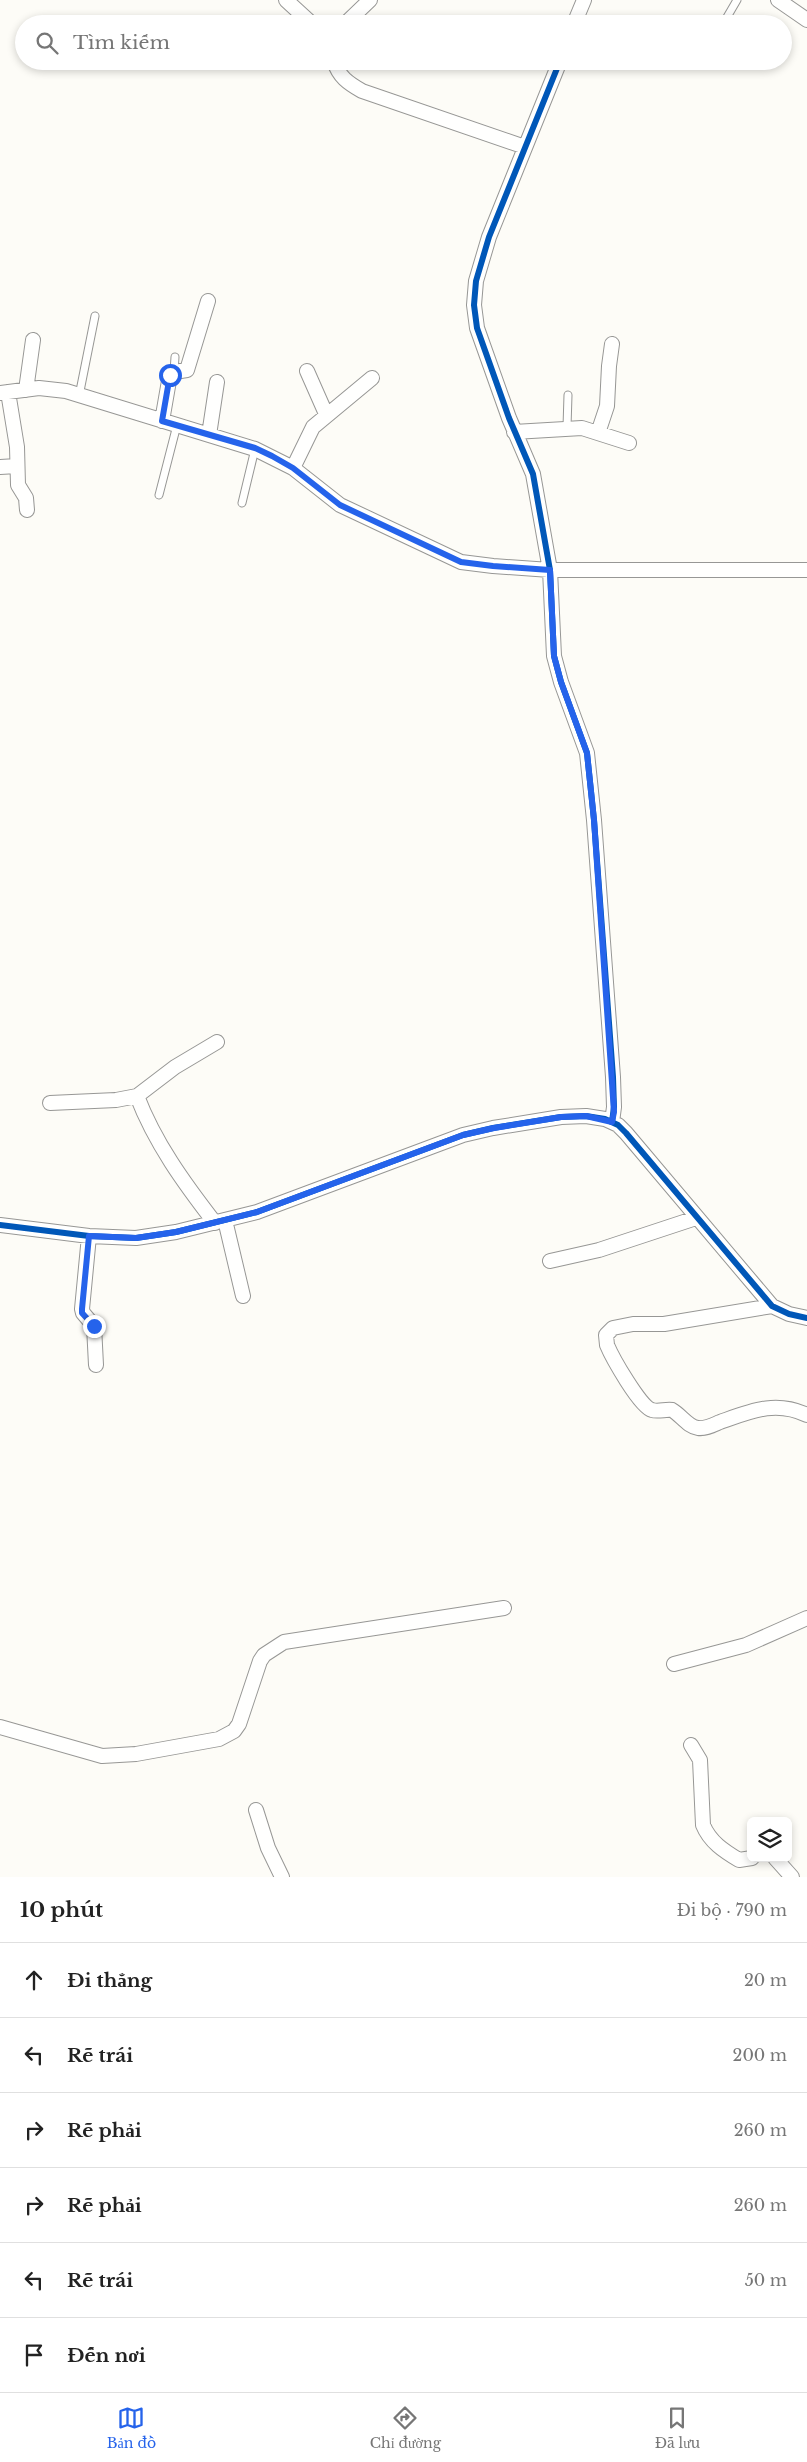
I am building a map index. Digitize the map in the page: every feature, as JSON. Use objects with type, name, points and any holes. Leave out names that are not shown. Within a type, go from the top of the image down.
[{"type":"street","points":[[286,0],[302,15]]},
{"type":"street","points":[[354,15],[370,0]]},
{"type":"street","points":[[578,15],[584,0]]},
{"type":"street","points":[[778,0],[807,20]]},
{"type":"street","points":[[336,70],[345,80],[362,91],[525,147]]},
{"type":"street","points":[[556,70],[489,237],[476,281],[474,305],[477,328],[514,432],[533,474],[550,570],[554,656],[561,682],[587,753],[614,1099],[612,1122]]},
{"type":"street","points":[[162,421],[170,375],[174,372],[187,370],[208,301]]},
{"type":"street","points":[[26,390],[33,340]]},
{"type":"street","points":[[598,432],[607,406],[612,344]]},
{"type":"street","points":[[307,371],[326,414]]},
{"type":"street","points":[[293,468],[313,427],[326,414],[372,378]]},
{"type":"street","points":[[209,434],[217,382]]},
{"type":"street","points":[[27,510],[26,498],[18,485],[17,447],[2,392],[52,388],[255,448],[293,468],[340,505],[461,562],[550,570],[807,570]]},
{"type":"street","points":[[514,432],[582,428],[629,443]]},
{"type":"street","points":[[0,467],[17,466]]},
{"type":"street","points":[[50,1103],[116,1100],[137,1096],[175,1067],[218,1042]]},
{"type":"street","points":[[137,1096],[146,1119],[162,1149],[220,1221],[243,1296]]},
{"type":"street","points":[[0,1225],[89,1236],[136,1238],[176,1232],[294,1200],[463,1135],[561,1117],[586,1116],[612,1122],[626,1133],[772,1306],[789,1314],[807,1318]]},
{"type":"street","points":[[550,1261],[599,1250],[696,1218]]},
{"type":"street","points":[[89,1236],[82,1313],[94,1326],[96,1365]]},
{"type":"street","points":[[772,1306],[664,1324],[633,1324],[616,1327],[606,1335],[607,1345],[638,1397],[647,1407],[654,1411],[672,1410],[693,1426],[707,1427],[749,1411],[783,1406],[807,1414]]},
{"type":"street","points":[[0,1727],[102,1756],[136,1754],[219,1739],[234,1731],[239,1724],[264,1655],[284,1642],[504,1608]]},
{"type":"street","points":[[674,1664],[746,1645],[807,1618]]},
{"type":"street","points":[[691,1745],[700,1760],[703,1825],[707,1834],[710,1840],[739,1860],[747,1859]]},
{"type":"street","points":[[256,1810],[268,1848],[282,1877]]},
{"type":"street","points":[[779,1862],[792,1877]]},
{"type":"lane","points":[[728,15],[737,0]]},
{"type":"lane","points":[[79,396],[95,316]]},
{"type":"lane","points":[[174,357],[174,372]]},
{"type":"lane","points":[[567,428],[568,394]]},
{"type":"lane","points":[[159,495],[177,425]]},
{"type":"lane","points":[[242,503],[255,448]]},
{"type":"cycle path","points":[[556,70],[489,237],[476,281],[474,305],[477,328],[509,418],[533,474],[550,570],[554,656],[561,682],[587,753],[594,820],[613,1077],[614,1107],[612,1122]]},
{"type":"cycle path","points":[[0,1225],[89,1236],[136,1238],[176,1232],[257,1212],[463,1135],[561,1117],[586,1116],[605,1119],[618,1125],[772,1306],[789,1314],[807,1318]]},
{"type":"route","points":[[94,1326],[82,1313],[89,1236],[136,1238],[176,1232],[257,1212],[294,1200],[463,1135],[525,1122],[561,1117],[586,1116],[612,1122],[614,1112],[594,820],[587,753],[561,682],[554,656],[550,570],[461,562],[340,505],[322,493],[293,468],[272,456],[255,448],[162,421],[170,375]]}]
